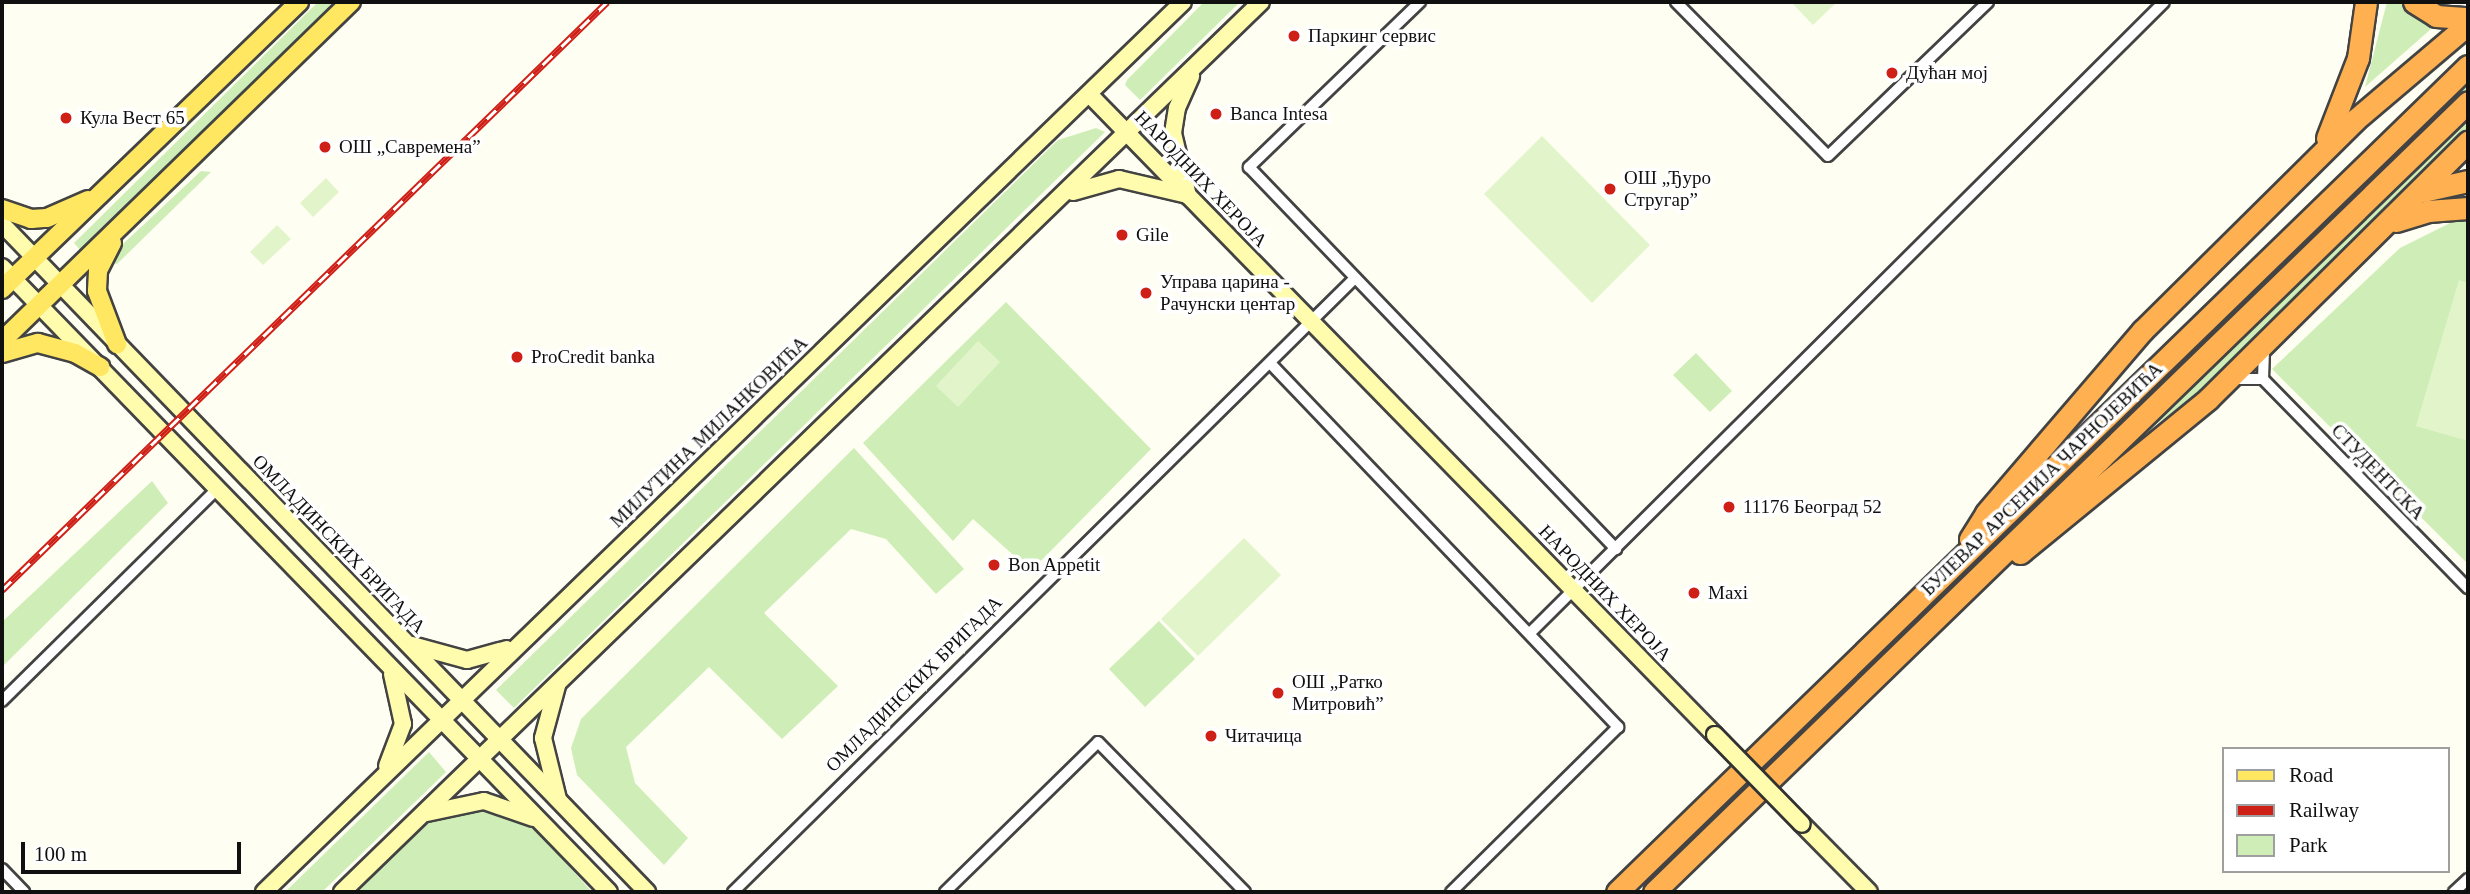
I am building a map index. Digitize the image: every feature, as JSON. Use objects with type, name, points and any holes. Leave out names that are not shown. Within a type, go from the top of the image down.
[{"type":"highway","points":[[2316,159],[2346,96],[2366,2]]},
{"type":"highway","points":[[2414,2],[2436,16],[2468,18]]},
{"type":"highway","points":[[1965,554],[1986,513],[2106,371],[2376,100],[2468,24]]},
{"type":"highway","name":"БУЛЕВАР АРСЕНИЈА ЧАРНОЈЕВИЋА","points":[[1617,892],[2468,65]]},
{"type":"highway","name":"БУЛЕВАР АРСЕНИЈА ЧАРНОЈЕВИЋА","points":[[1654,892],[2468,102]]},
{"type":"highway","points":[[1979,576],[2005,565],[2052,529],[2229,379],[2388,225],[2468,142]]},
{"type":"highway","points":[[2421,192],[2468,181]]},
{"type":"highway","points":[[2388,225],[2428,211],[2468,208]]},
{"type":"main road","points":[[5,278],[34,258],[299,2]]},
{"type":"main road","points":[[2,341],[351,2]]},
{"type":"main road","points":[[2,209],[31,219],[47,218],[103,192]]},
{"type":"main road","points":[[117,344],[100,307],[97,283],[104,255],[122,225]]},
{"type":"main road","points":[[2,352],[38,343],[75,353],[100,367]]},
{"type":"street","name":"МИЛУТИНА МИЛАНКОВИЋА","points":[[264,892],[1183,2]]},
{"type":"street","points":[[342,892],[1063,197],[1261,2]]},
{"type":"street","name":"НАРОДНИХ ХЕРОЈА","points":[[1420,2],[1249,167],[1616,549]]},
{"type":"street","points":[[1676,2],[1828,156],[1988,2]]},
{"type":"street","points":[[1530,633],[2164,2]]},
{"type":"street","points":[[1188,196],[1173,133],[1177,108],[1197,65]]},
{"type":"street","name":"НАРОДНИХ ХЕРОЈА","points":[[1089,94],[1869,892]]},
{"type":"street","points":[[1063,197],[1084,186],[1119,179],[1145,182],[1188,196]]},
{"type":"street","name":"ОМЛАДИНСКИХ БРИГАДА","points":[[2,224],[647,892]]},
{"type":"street","points":[[5,278],[38,305],[100,367],[440,721],[610,892]]},
{"type":"street","points":[[1356,278],[1270,363],[1618,727],[1451,892]]},
{"type":"street","points":[[2229,379],[2263,379],[2264,345]]},
{"type":"street","name":"ОМЛАДИНСКИХ БРИГАДА","points":[[733,892],[1270,363]]},
{"type":"street","name":"СТУДЕНТСКА","points":[[2263,379],[2468,588]]},
{"type":"street","points":[[2,701],[218,488]]},
{"type":"street","points":[[407,643],[444,657],[478,660],[519,644]]},
{"type":"street","points":[[381,778],[403,724],[388,665]]},
{"type":"street","points":[[558,683],[543,738],[558,802]]},
{"type":"street","points":[[945,892],[1098,742],[1245,892]]},
{"type":"street","points":[[424,814],[484,801],[539,820]]},
{"type":"street","points":[[2,869],[24,892]]},
{"type":"street","points":[[2454,892],[2468,879]]},
{"type":"green space","points":[[318,2],[338,2],[83,253],[74,243]]},
{"type":"green space","points":[[1204,2],[1240,2],[1140,100],[1125,85],[1127,80]]},
{"type":"green space","points":[[1791,2],[1837,2],[1813,25]]},
{"type":"green space","points":[[2387,2],[2401,2],[2431,29],[2365,87]]},
{"type":"green space","points":[[2468,76],[2468,90],[1715,818],[1636,892],[1620,892]]},
{"type":"green space","points":[[2468,115],[2468,130],[2336,261],[2192,399],[2122,448]]},
{"type":"green space","points":[[1096,128],[1105,132],[514,708],[496,690],[1058,140]]},
{"type":"green space","points":[[1542,136],[1650,245],[1592,303],[1484,194]]},
{"type":"green space","points":[[201,171],[211,172],[117,264],[111,262],[123,244]]},
{"type":"green space","points":[[326,178],[339,192],[313,217],[300,203]]},
{"type":"green space","points":[[2452,222],[2468,222],[2468,564],[2272,369],[2400,248]]},
{"type":"green space","points":[[277,225],[291,239],[263,265],[250,252]]},
{"type":"green space","points":[[2459,280],[2468,283],[2468,441],[2416,426]]},
{"type":"green space","points":[[1006,302],[1151,449],[1031,571],[973,519],[953,541],[863,443]]},
{"type":"green space","points":[[978,341],[1000,362],[958,407],[936,386]]},
{"type":"green space","points":[[1696,353],[1732,391],[1710,412],[1673,375]]},
{"type":"green space","points":[[854,448],[964,569],[936,594],[886,539],[851,529],[764,613],[838,686],[782,739],[709,667],[626,747],[635,783],[688,838],[664,865],[577,775],[571,748],[581,719]]},
{"type":"green space","points":[[152,481],[168,503],[2,667],[2,622]]},
{"type":"green space","points":[[1244,538],[1281,575],[1198,656],[1161,619]]},
{"type":"green space","points":[[1159,621],[1195,659],[1145,707],[1109,669]]},
{"type":"green space","points":[[429,752],[446,772],[322,892],[285,892]]},
{"type":"green space","points":[[483,807],[531,824],[592,892],[354,892],[426,822]]},
{"type":"railway","points":[[2,590],[607,2]]},
{"type":"place","name":"Паркинг сервис","points":[[1294,36]]},
{"type":"place","name":"Дућан мој","points":[[1892,73]]},
{"type":"place","name":"Banca Intesa","points":[[1216,114]]},
{"type":"place","name":"Кула Вест 65","points":[[66,118]]},
{"type":"place","name":"ОШ „Савремена”","points":[[325,147]]},
{"type":"place","name":"ОШ „Ђуро Стругар”","points":[[1610,189]]},
{"type":"place","name":"Gile","points":[[1122,235]]},
{"type":"place","name":"Управа царина - Рачунски центар","points":[[1146,293]]},
{"type":"place","name":"ProCredit banka","points":[[517,357]]},
{"type":"place","name":"11176 Београд 52","points":[[1729,507]]},
{"type":"place","name":"Bon Appetit","points":[[994,565]]},
{"type":"place","name":"Maxi","points":[[1694,593]]},
{"type":"place","name":"ОШ „Ратко Митровић”","points":[[1278,693]]},
{"type":"place","name":"Читачица","points":[[1211,736]]}]
